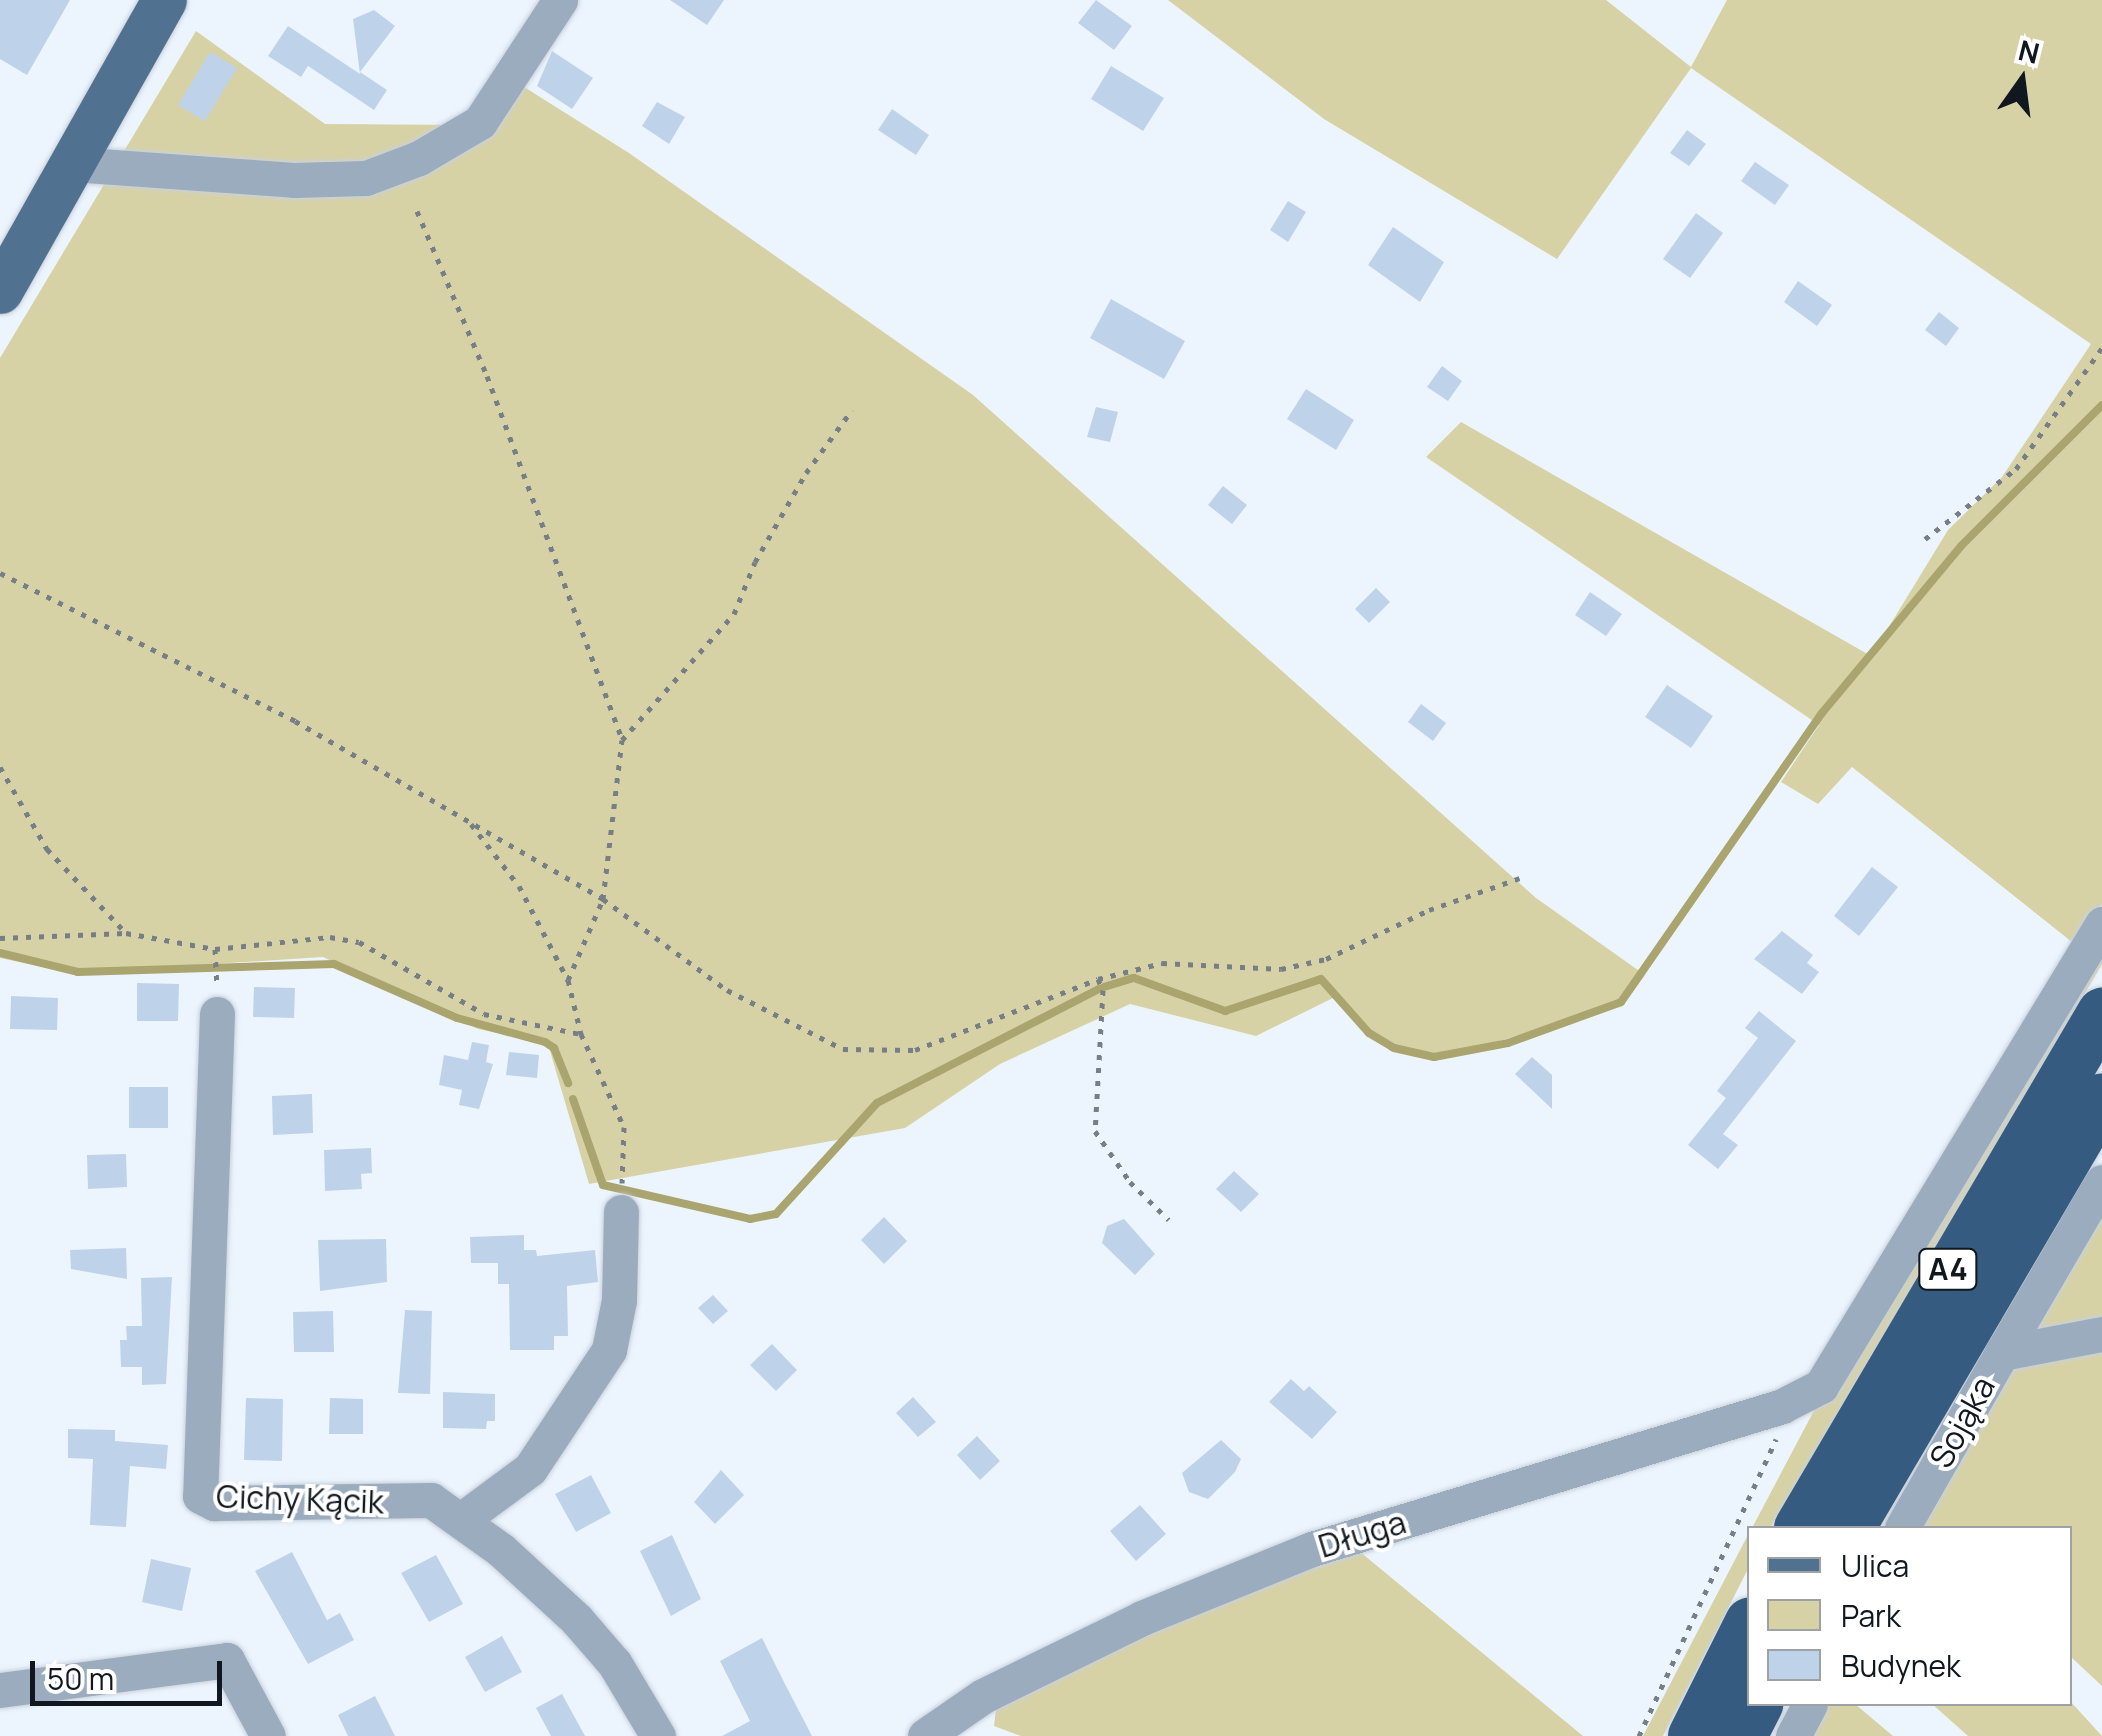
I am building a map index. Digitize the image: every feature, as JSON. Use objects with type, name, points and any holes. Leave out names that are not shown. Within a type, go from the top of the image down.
[{"type":"highway","name":"A4","points":[[1800,1526],[2102,1013]]},
{"type":"highway","name":"A4","points":[[1851,1526],[2102,1098]]},
{"type":"highway","points":[[1693,1736],[1747,1628]]},
{"type":"highway","points":[[1742,1736],[1757,1706]]},
{"type":"main road","points":[[0,291],[164,0]]},
{"type":"street","points":[[72,164],[293,180],[366,178],[419,158],[480,122],[560,0]]},
{"type":"street","name":"Długa","points":[[925,1736],[983,1696],[1142,1618],[1312,1549],[1782,1406],[1821,1386],[2096,934]]},
{"type":"street","name":"Cichy Kącik","points":[[217,1014],[200,1496],[214,1503],[431,1500],[461,1520],[577,1620],[615,1664],[658,1736]]},
{"type":"street","points":[[2002,1353],[2102,1182]]},
{"type":"street","points":[[461,1520],[530,1470],[608,1350],[618,1300],[621,1199]]},
{"type":"street","name":"Sojąka","points":[[1903,1526],[2002,1353],[2102,1334]]},
{"type":"street","points":[[0,1690],[226,1660],[264,1729]]},
{"type":"street","points":[[982,1736],[983,1696]]},
{"type":"street","points":[[1793,1736],[1809,1706]]},
{"type":"path","points":[[417,211],[487,376],[622,740],[603,898],[568,980]]},
{"type":"path","points":[[1924,539],[2016,469],[2102,348]]},
{"type":"path","points":[[622,740],[734,614],[764,547],[852,410]]},
{"type":"path","points":[[0,573],[231,687],[603,898],[727,990],[843,1049],[914,1050],[1098,978],[1162,963],[1281,969],[1326,959],[1520,878]]},
{"type":"path","points":[[0,767],[46,849],[126,933]]},
{"type":"path","points":[[469,822],[518,886],[568,980],[581,1034],[624,1127],[621,1199]]},
{"type":"path","points":[[0,938],[126,933],[215,950],[330,937],[359,942],[484,1014],[581,1034]]},
{"type":"path","points":[[215,950],[217,976]]},
{"type":"path","points":[[1098,978],[1103,990],[1095,1130],[1130,1182],[1168,1220]]},
{"type":"path","points":[[1640,1736],[1774,1446],[1782,1406]]},
{"type":"green space","points":[[1168,0],[1606,0],[1691,67],[1727,0],[2102,0],[2102,904],[2077,946],[1852,767],[1818,804],[1781,782],[1819,725],[1426,457],[1461,422],[1871,656],[1948,530],[2002,477],[2091,344],[1691,68],[1557,259],[1324,119]]},
{"type":"green space","points":[[196,31],[325,124],[465,125],[521,85],[629,153],[973,395],[1536,898],[1645,975],[1624,1004],[1449,1056],[1390,1051],[1337,996],[1256,1036],[1130,1004],[1000,1064],[905,1128],[589,1184],[548,1044],[478,1029],[323,957],[71,973],[0,958],[0,358]]},
{"type":"green space","points":[[2102,938],[2102,964],[1771,1526],[1753,1526],[1818,1403]]},
{"type":"green space","points":[[2102,1205],[2102,1322],[2040,1334],[2031,1328]]},
{"type":"green space","points":[[2102,1348],[2102,1686],[2072,1658],[2072,1526],[1925,1526],[1915,1518],[2004,1375],[2034,1356]]},
{"type":"green space","points":[[1747,1537],[1747,1571],[1663,1736],[1643,1736]]},
{"type":"green space","points":[[1353,1546],[1583,1736],[1021,1736],[994,1726],[997,1701],[1220,1595]]},
{"type":"green space","points":[[2072,1703],[2102,1736],[1968,1736],[1934,1706]]},
{"type":"green space","points":[[1817,1706],[1857,1706],[1893,1736],[1801,1736]]},
{"type":"building","points":[[0,0],[70,0],[27,75],[0,59]]},
{"type":"building","points":[[670,0],[724,0],[707,25]]},
{"type":"building","points":[[1096,0],[1132,26],[1114,50],[1078,23]]},
{"type":"building","points":[[374,10],[395,26],[360,72],[387,90],[374,110],[308,66],[301,77],[268,56],[288,26],[360,74],[353,19]]},
{"type":"building","points":[[552,51],[593,78],[572,109],[537,86]]},
{"type":"building","points":[[210,52],[237,68],[205,121],[178,105]]},
{"type":"building","points":[[1111,66],[1164,98],[1143,131],[1091,99]]},
{"type":"building","points":[[657,102],[685,117],[669,144],[642,126]]},
{"type":"building","points":[[892,109],[929,135],[916,155],[878,130]]},
{"type":"building","points":[[1687,130],[1706,144],[1689,166],[1670,153]]},
{"type":"building","points":[[1755,162],[1789,185],[1775,205],[1741,181]]},
{"type":"building","points":[[1288,201],[1306,212],[1288,242],[1270,230]]},
{"type":"building","points":[[1696,213],[1723,233],[1690,278],[1663,259]]},
{"type":"building","points":[[1393,227],[1444,262],[1420,302],[1368,265]]},
{"type":"building","points":[[1798,281],[1832,305],[1817,326],[1784,302]]},
{"type":"building","points":[[1111,299],[1185,341],[1164,379],[1090,338]]},
{"type":"building","points":[[1939,312],[1959,328],[1946,346],[1925,330]]},
{"type":"building","points":[[1442,366],[1462,381],[1448,401],[1427,387]]},
{"type":"building","points":[[1306,389],[1354,420],[1336,450],[1287,419]]},
{"type":"building","points":[[1096,407],[1118,412],[1110,442],[1087,437]]},
{"type":"building","points":[[1223,486],[1247,505],[1232,524],[1208,505]]},
{"type":"building","points":[[1376,588],[1390,602],[1369,623],[1355,609]]},
{"type":"building","points":[[1590,592],[1622,614],[1606,636],[1575,615]]},
{"type":"building","points":[[1667,685],[1713,716],[1691,748],[1645,717]]},
{"type":"building","points":[[1421,704],[1446,723],[1433,741],[1408,722]]},
{"type":"building","points":[[1872,867],[1898,887],[1859,936],[1834,916]]},
{"type":"building","points":[[1782,931],[1813,955],[1807,963],[1819,972],[1802,994],[1754,959]]},
{"type":"building","points":[[137,983],[179,984],[178,1021],[137,1021]]},
{"type":"building","points":[[254,987],[295,988],[294,1018],[253,1017]]},
{"type":"building","points":[[11,996],[58,998],[57,1030],[10,1029]]},
{"type":"building","points":[[1759,1011],[1796,1041],[1723,1134],[1738,1145],[1718,1169],[1688,1145],[1726,1098],[1717,1091],[1758,1038],[1745,1028]]},
{"type":"building","points":[[472,1042],[489,1045],[486,1062],[493,1064],[479,1109],[459,1105],[462,1090],[439,1085],[444,1055],[468,1060]]},
{"type":"building","points":[[509,1052],[539,1055],[537,1078],[506,1075]]},
{"type":"building","points":[[1532,1057],[1552,1075],[1552,1109],[1515,1074]]},
{"type":"building","points":[[129,1087],[168,1087],[168,1128],[129,1128]]},
{"type":"building","points":[[312,1094],[313,1133],[273,1135],[272,1096]]},
{"type":"building","points":[[371,1148],[372,1173],[361,1174],[362,1189],[325,1191],[324,1150]]},
{"type":"building","points":[[126,1154],[127,1187],[88,1189],[87,1155]]},
{"type":"building","points":[[1234,1171],[1259,1194],[1241,1212],[1216,1189]]},
{"type":"building","points":[[884,1217],[907,1241],[884,1264],[861,1240]]},
{"type":"building","points":[[1124,1219],[1155,1254],[1135,1275],[1102,1243],[1107,1226]]},
{"type":"building","points":[[524,1235],[524,1250],[536,1250],[537,1256],[595,1250],[598,1282],[567,1286],[568,1336],[554,1336],[554,1350],[510,1350],[509,1284],[498,1284],[498,1263],[471,1263],[470,1237]]},
{"type":"building","points":[[386,1239],[387,1282],[320,1291],[318,1240]]},
{"type":"building","points":[[126,1248],[127,1279],[71,1269],[70,1250]]},
{"type":"building","points":[[172,1277],[166,1384],[142,1385],[142,1367],[121,1367],[120,1340],[127,1340],[126,1326],[142,1326],[141,1278]]},
{"type":"building","points":[[713,1295],[728,1311],[713,1324],[698,1308]]},
{"type":"building","points":[[405,1310],[432,1311],[430,1394],[398,1393]]},
{"type":"building","points":[[333,1311],[334,1352],[294,1352],[293,1312]]},
{"type":"building","points":[[772,1344],[797,1370],[776,1391],[750,1365]]},
{"type":"building","points":[[1291,1379],[1304,1391],[1309,1386],[1337,1412],[1312,1439],[1269,1402]]},
{"type":"building","points":[[443,1392],[495,1394],[495,1421],[487,1421],[486,1429],[443,1428]]},
{"type":"building","points":[[913,1397],[936,1422],[918,1437],[896,1413]]},
{"type":"building","points":[[246,1398],[283,1399],[282,1461],[244,1460]]},
{"type":"building","points":[[330,1398],[363,1399],[363,1434],[329,1434]]},
{"type":"building","points":[[68,1429],[115,1430],[115,1441],[168,1445],[166,1469],[130,1466],[126,1527],[90,1525],[93,1459],[68,1458]]},
{"type":"building","points":[[977,1436],[1000,1461],[980,1480],[957,1455]]},
{"type":"building","points":[[1221,1440],[1241,1459],[1235,1472],[1208,1499],[1189,1492],[1182,1473]]},
{"type":"building","points":[[721,1470],[744,1495],[715,1524],[694,1502]]},
{"type":"building","points":[[591,1475],[611,1513],[576,1532],[555,1494]]},
{"type":"building","points":[[1140,1505],[1166,1534],[1136,1561],[1110,1531]]},
{"type":"building","points":[[672,1535],[701,1599],[671,1616],[640,1551]]},
{"type":"building","points":[[292,1552],[327,1620],[340,1613],[354,1640],[308,1664],[255,1571]]},
{"type":"building","points":[[436,1555],[463,1604],[429,1622],[401,1573]]},
{"type":"building","points":[[151,1559],[191,1568],[182,1611],[142,1602]]},
{"type":"building","points":[[502,1636],[522,1672],[485,1692],[465,1657]]},
{"type":"building","points":[[762,1638],[812,1736],[722,1736],[750,1721],[720,1661]]},
{"type":"building","points":[[562,1694],[585,1736],[551,1736],[536,1708]]},
{"type":"building","points":[[375,1696],[395,1736],[348,1736],[338,1715]]},
{"type":"waterway","points":[[1104,987],[1134,978],[1225,1011],[1321,979],[1369,1033],[1394,1048],[1434,1057],[1508,1043],[1621,1002],[1822,713],[1961,546],[2102,405]]},
{"type":"waterway","points":[[0,953],[78,972],[334,964],[457,1018],[545,1042],[554,1048],[568,1083]]},
{"type":"waterway","points":[[573,1099],[603,1185],[750,1219],[776,1214],[877,1103],[1099,989]]}]
